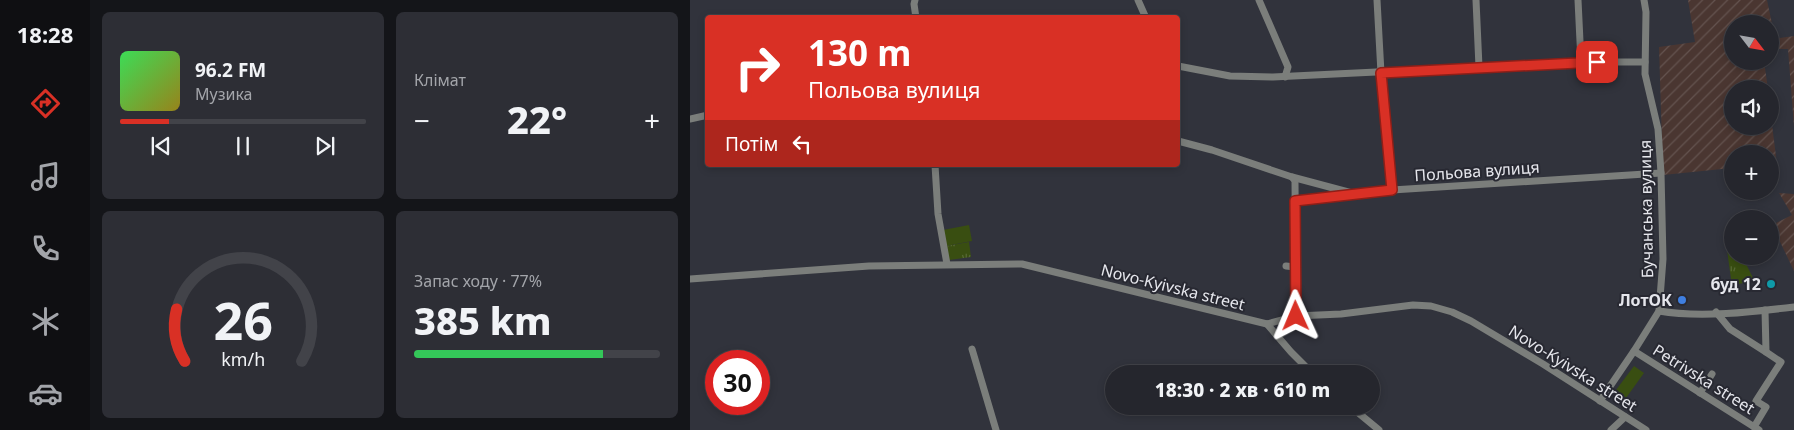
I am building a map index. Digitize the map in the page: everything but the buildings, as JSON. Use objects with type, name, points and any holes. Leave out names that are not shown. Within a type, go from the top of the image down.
[{"type":"street","points":[[915,0],[916,15]]},
{"type":"street","points":[[1138,0],[1145,15]]},
{"type":"street","points":[[1259,0],[1288,67],[1285,77]]},
{"type":"street","points":[[1376,0],[1392,190]]},
{"type":"street","points":[[1476,0],[1479,67]]},
{"type":"street","points":[[1578,0],[1581,62]]},
{"type":"street","name":"Бучанська вулиця","points":[[1600,401],[1659,311],[1663,259],[1661,173],[1658,129],[1645,74],[1646,12],[1644,0]]},
{"type":"street","points":[[1180,66],[1230,76],[1285,77],[1581,62],[1645,62]]},
{"type":"street","points":[[690,119],[705,116]]},
{"type":"street","points":[[1180,141],[1292,177],[1357,195]]},
{"type":"street","points":[[935,167],[938,214],[947,264]]},
{"type":"street","name":"Польова вулиця","points":[[1295,201],[1392,190],[1661,173]]},
{"type":"street","points":[[1292,177],[1295,181],[1296,316]]},
{"type":"street","name":"Novo-Kyivska street","points":[[690,279],[868,266],[1022,264],[1267,324],[1296,316],[1341,314],[1413,305],[1431,306],[1452,312],[1472,321],[1646,430]]},
{"type":"street","points":[[1286,266],[1295,267]]},
{"type":"street","points":[[1659,311],[1677,314],[1794,307]]},
{"type":"street","points":[[1765,310],[1766,352]]},
{"type":"street","points":[[1716,312],[1730,329],[1781,362],[1756,401],[1766,407],[1756,428]]},
{"type":"street","points":[[1267,324],[1304,365]]},
{"type":"street","points":[[972,349],[996,430]]},
{"type":"street","name":"Petrivska street","points":[[1634,351],[1756,428]]},
{"type":"street","points":[[1700,393],[1712,374]]},
{"type":"street","points":[[1361,415],[1379,430]]},
{"type":"street","points":[[1611,430],[1625,417]]},
{"type":"shaded area","points":[[1688,0],[1767,0],[1770,15],[1724,15],[1724,70],[1765,70],[1767,80],[1724,80],[1724,135],[1773,135],[1775,145],[1724,145],[1724,169],[1663,175],[1659,47],[1695,42]]},
{"type":"shaded area","points":[[1794,36],[1794,127],[1788,49],[1779,49],[1779,38]]},
{"type":"shaded area","points":[[1779,193],[1794,194],[1794,271],[1779,240],[1779,222],[1792,215]]},
{"type":"green space","points":[[969,225],[972,241],[946,246],[943,230]]},
{"type":"green space","points":[[969,242],[971,257],[949,260],[946,246]]},
{"type":"green space","points":[[1729,265],[1746,265],[1754,280],[1732,286]]},
{"type":"green space","points":[[1634,366],[1644,373],[1626,398],[1616,390]]},
{"type":"place","name":"буд 12","points":[[1771,284]]},
{"type":"place","name":"ЛотОК","points":[[1682,300]]},
{"type":"route","points":[[1296,316],[1295,201],[1392,190],[1381,73],[1597,62]]}]
